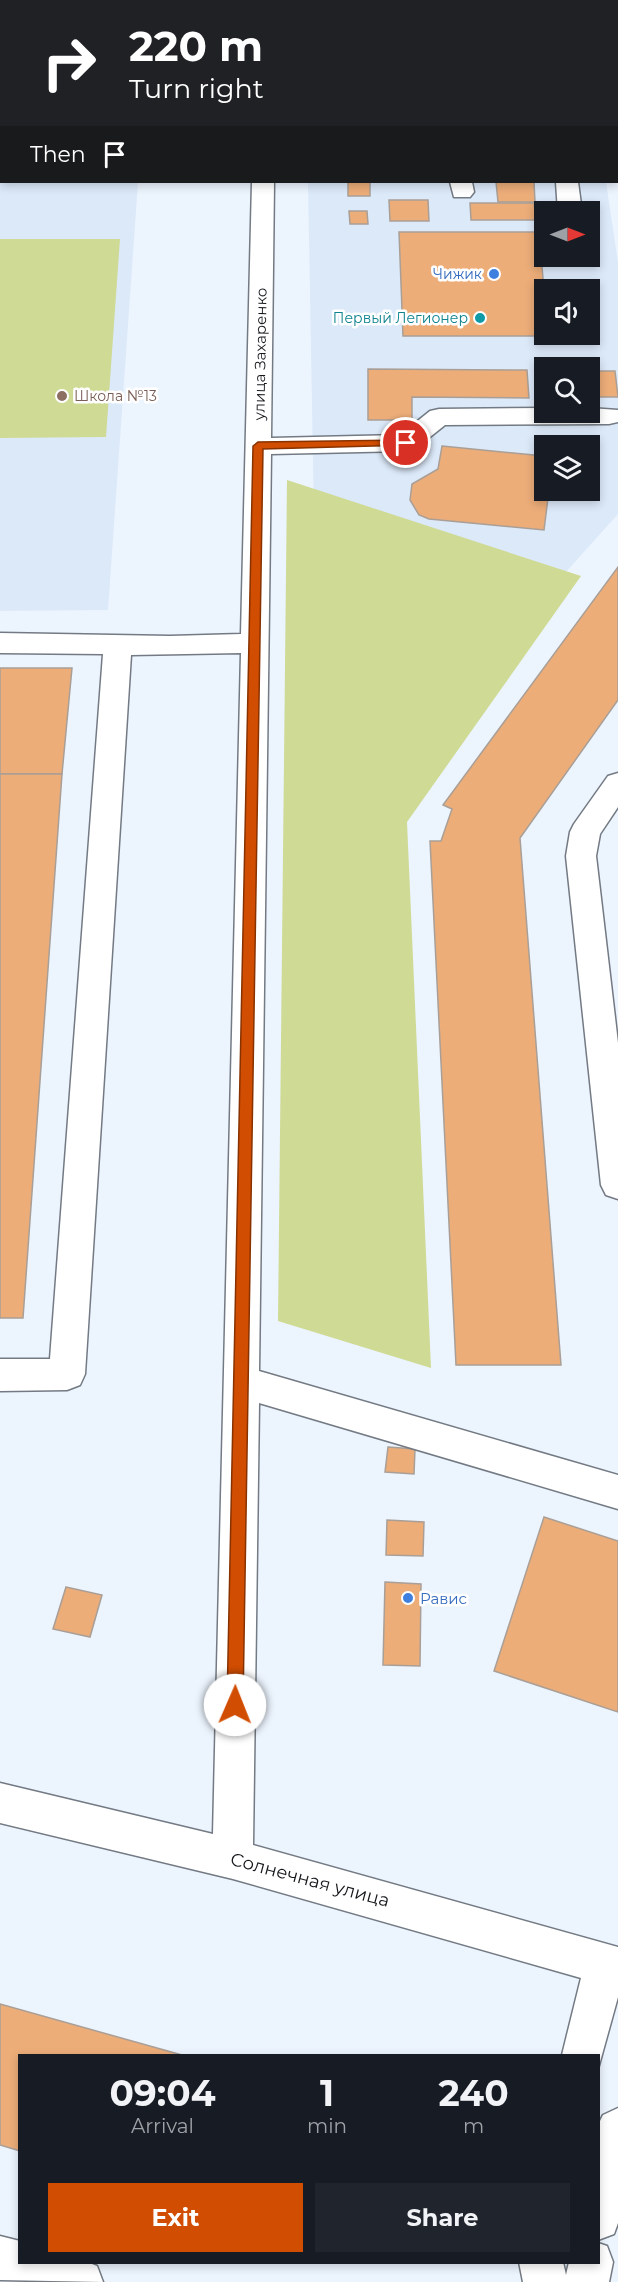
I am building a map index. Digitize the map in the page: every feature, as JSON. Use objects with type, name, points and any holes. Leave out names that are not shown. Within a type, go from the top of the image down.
[{"type":"street","name":"улица Захаренко","points":[[233,1858],[263,183]]},
{"type":"street","points":[[567,183],[569,201]]},
{"type":"street","points":[[258,446],[406,443],[440,417],[609,416]]},
{"type":"street","points":[[0,643],[118,645],[256,643]]},
{"type":"street","points":[[0,1375],[67,1374],[118,645]]},
{"type":"street","points":[[618,784],[585,832],[581,856],[612,1064],[618,1185]]},
{"type":"street","points":[[242,1382],[618,1492]]},
{"type":"street","name":"Солнечная улица","points":[[0,1803],[233,1858],[611,1966]]},
{"type":"street","points":[[583,2054],[611,1966]]},
{"type":"street","points":[[607,2196],[618,2130]]},
{"type":"street","points":[[0,2258],[18,2263]]},
{"type":"street","points":[[20,2264],[81,2282]]},
{"type":"street","points":[[541,2264],[545,2282]]},
{"type":"street","points":[[587,2282],[591,2264]]},
{"type":"shaded area","name":"Школа №13","points":[[0,183],[138,183],[108,610],[0,611]]},
{"type":"shaded area","points":[[308,183],[606,183],[618,263],[618,514],[320,846]]},
{"type":"green space","points":[[0,239],[120,239],[106,437],[0,438]]},
{"type":"green space","points":[[287,480],[581,576],[407,822],[431,1368],[278,1321]]},
{"type":"building","points":[[348,183],[370,183],[370,196],[348,196]]},
{"type":"building","points":[[496,183],[534,183],[534,202],[498,202]]},
{"type":"building","points":[[389,200],[428,200],[429,221],[390,221]]},
{"type":"building","points":[[470,203],[534,203],[534,220],[471,220]]},
{"type":"building","points":[[349,211],[367,211],[368,224],[350,224]]},
{"type":"building","points":[[399,232],[534,232],[534,267],[542,267],[543,279],[534,279],[534,336],[403,336]]},
{"type":"building","points":[[368,369],[527,370],[529,398],[412,397],[412,420],[368,420]]},
{"type":"building","points":[[600,371],[615,371],[618,397],[600,397]]},
{"type":"building","points":[[442,446],[534,455],[534,501],[548,501],[544,530],[429,519],[419,515],[410,500],[412,484],[438,469]]},
{"type":"building","points":[[618,567],[618,700],[520,838],[561,1365],[456,1365],[430,841],[441,841],[452,809],[443,805]]},
{"type":"building","points":[[0,668],[72,668],[62,774],[0,774]]},
{"type":"building","points":[[0,774],[62,774],[23,1318],[0,1318]]},
{"type":"building","points":[[388,1447],[415,1449],[414,1474],[385,1472]]},
{"type":"building","points":[[544,1517],[618,1541],[618,1712],[494,1671]]},
{"type":"building","points":[[387,1520],[424,1522],[423,1556],[386,1555]]},
{"type":"building","points":[[385,1582],[421,1584],[420,1666],[383,1665]]},
{"type":"building","points":[[66,1587],[102,1595],[90,1637],[53,1629]]},
{"type":"building","points":[[0,2004],[178,2054],[18,2054],[18,2150],[0,2145]]},
{"type":"place","name":"Чижик","points":[[494,274]]},
{"type":"place","name":"Первый Легионер","points":[[480,318]]},
{"type":"place","name":"Школа №13","points":[[62,396]]},
{"type":"place","name":"Равис","points":[[408,1598]]},
{"type":"route","points":[[235,1705],[258,446],[406,443]]}]
